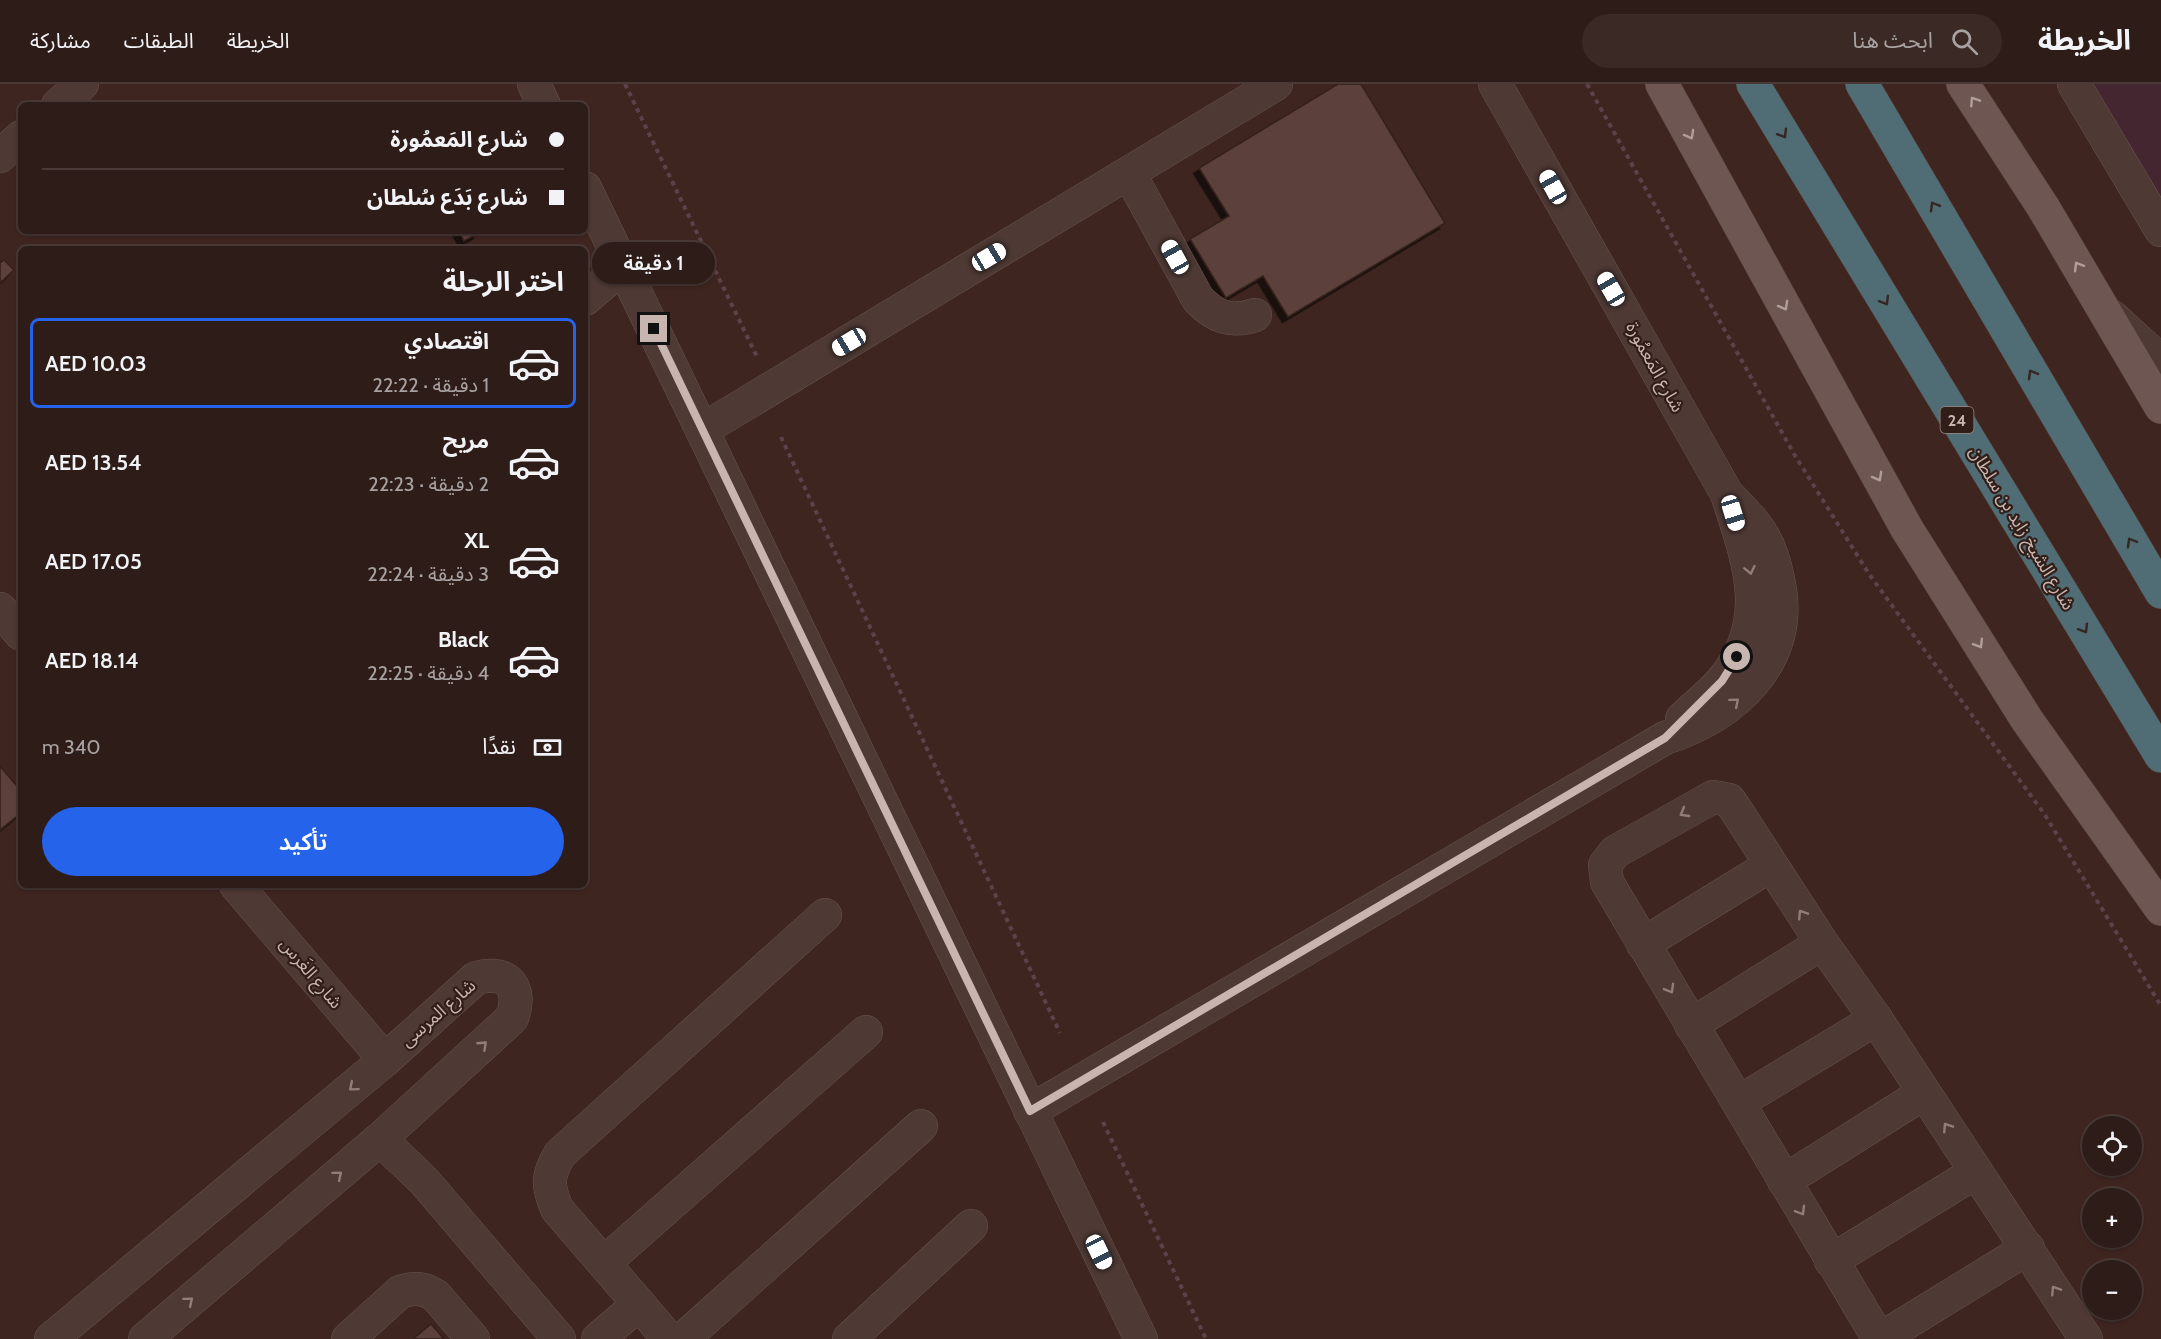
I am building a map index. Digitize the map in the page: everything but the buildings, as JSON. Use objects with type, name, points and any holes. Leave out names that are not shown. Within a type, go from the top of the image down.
[{"type":"highway","name":"شارع الشيخ زايد بن سلطان","points":[[1753,84],[2161,756]]},
{"type":"highway","points":[[1862,84],[2161,592]]},
{"type":"main road","points":[[1662,84],[1907,529],[2027,720],[2161,909]]},
{"type":"main road","points":[[1963,84],[2043,207],[2161,407]]},
{"type":"street","points":[[61,102],[82,84]]},
{"type":"street","points":[[534,84],[543,102]]},
{"type":"street","points":[[702,430],[1276,84]]},
{"type":"street","name":"شارع المَعمُورة","points":[[1030,1111],[1665,738],[1699,726],[1726,710],[1749,690],[1770,660],[1777,642],[1781,619],[1781,594],[1772,552],[1752,521],[1727,494],[1495,84]]},
{"type":"street","points":[[2074,84],[2161,230]]},
{"type":"street","points":[[0,156],[18,141]]},
{"type":"street","points":[[1129,173],[1198,299],[1208,310],[1221,317],[1232,319],[1255,315]]},
{"type":"street","points":[[588,194],[1141,1339]]},
{"type":"street","points":[[588,296],[624,266]]},
{"type":"street","points":[[2103,309],[2161,361]]},
{"type":"street","points":[[0,609],[18,630]]},
{"type":"street","points":[[2028,1248],[1879,1339],[1643,944],[1605,874],[1609,858],[1706,801],[1721,797],[1734,807],[1822,943],[1876,1018],[2028,1248],[2073,1334]]},
{"type":"street","points":[[1643,944],[1771,866]]},
{"type":"street","name":"شارع الغَرس","points":[[239,888],[385,1060]]},
{"type":"street","points":[[669,1339],[557,1209],[549,1191],[550,1171],[560,1154],[825,915]]},
{"type":"street","points":[[1691,1025],[1822,943]]},
{"type":"street","name":"شارع المرسى","points":[[52,1339],[385,1060],[476,978],[490,974],[504,978],[515,989],[517,1004],[512,1018],[380,1139],[145,1339]]},
{"type":"street","points":[[1738,1102],[1876,1018]]},
{"type":"street","points":[[604,1263],[866,1032]]},
{"type":"street","points":[[1784,1181],[1924,1093]]},
{"type":"street","points":[[683,1339],[921,1126]]},
{"type":"street","points":[[380,1139],[424,1181],[559,1339]]},
{"type":"street","points":[[1831,1262],[1976,1172]]},
{"type":"street","points":[[849,1339],[971,1226]]},
{"type":"street","points":[[348,1339],[400,1292],[419,1288],[436,1296],[473,1339]]},
{"type":"street","points":[[598,1339],[639,1304]]},
{"type":"path","points":[[625,84],[762,366]]},
{"type":"path","points":[[1587,84],[1794,454],[1869,574],[2045,815],[2161,1006]]},
{"type":"path","points":[[781,437],[1060,1033]]},
{"type":"path","points":[[1103,1122],[1206,1339]]},
{"type":"shaded area","points":[[2070,84],[2161,84],[2161,228]]},
{"type":"route","points":[[654,329],[1030,1111],[1665,738],[1722,681],[1737,657]]}]
